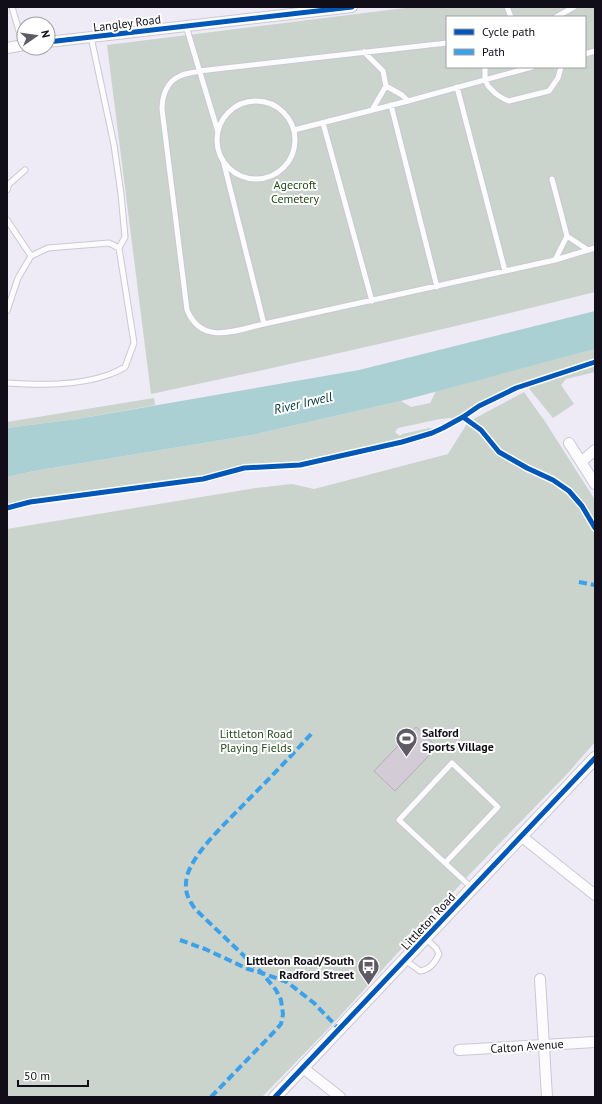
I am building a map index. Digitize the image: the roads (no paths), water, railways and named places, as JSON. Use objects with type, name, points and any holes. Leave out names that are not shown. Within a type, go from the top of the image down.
[{"type":"street","name":"Langley Road","points":[[56,41],[186,26],[295,10],[352,7]]},
{"type":"street","points":[[569,443],[595,484]]},
{"type":"street","points":[[581,462],[595,450]]},
{"type":"street","name":"Littleton Road","points":[[275,1097],[595,758]]},
{"type":"street","points":[[521,836],[595,895]]},
{"type":"street","points":[[540,979],[547,1097]]},
{"type":"street","name":"Calton Avenue","points":[[459,1050],[595,1042]]},
{"type":"street","points":[[303,1068],[340,1097]]},
{"type":"lane","points":[[12,7],[16,20]]},
{"type":"lane","points":[[558,16],[574,7]]},
{"type":"lane","points":[[186,26],[218,132],[218,146],[223,160],[264,324]]},
{"type":"lane","points":[[7,383],[40,385],[83,381],[109,375],[125,367],[134,343],[119,248],[125,237],[114,145],[91,37]]},
{"type":"lane","points":[[446,43],[200,71],[180,75],[174,79],[166,91],[162,102],[187,310],[192,320],[196,325],[211,333],[222,333],[555,260],[595,248]]},
{"type":"lane","points":[[364,52],[383,71],[386,86],[372,110]]},
{"type":"lane","points":[[485,68],[485,79],[488,86],[496,94],[509,101],[549,91],[558,78],[561,68]]},
{"type":"lane","points":[[294,130],[528,68]]},
{"type":"lane","points":[[386,86],[402,95],[408,101]]},
{"type":"lane","points":[[457,87],[505,271]]},
{"type":"lane","points":[[218,132],[224,119],[234,109],[240,105],[254,102],[269,104],[282,111],[287,116],[294,130],[295,146],[291,157],[284,167],[271,176],[260,179],[248,178],[233,172],[223,160]]},
{"type":"lane","points":[[391,105],[437,286]]},
{"type":"lane","points":[[323,122],[372,301]]},
{"type":"lane","points":[[7,190],[9,184],[25,170]]},
{"type":"lane","points":[[552,179],[567,236],[555,260]]},
{"type":"lane","points":[[7,220],[31,256]]},
{"type":"lane","points":[[567,236],[588,250]]},
{"type":"lane","points":[[7,311],[18,278],[31,256],[48,248],[109,243],[119,248]]},
{"type":"lane","points":[[445,863],[498,807],[452,763],[399,820],[445,863],[472,888]]},
{"type":"lane","points":[[405,960],[420,971],[424,971],[433,964],[439,954],[436,948],[425,938]]},
{"type":"water","name":"River Irwell","points":[[595,311],[595,349],[401,401],[252,435],[34,471],[7,477],[7,428],[77,419],[359,370]]},
{"type":"place","name":"Salford Sports Village","points":[[406,758]]},
{"type":"place","name":"Littleton Road/South Radford Street","points":[[369,986]]},
{"type":"park label","name":"Agecroft Cemetery","points":[[295,191]]},
{"type":"park label","name":"Littleton Road Playing Fields","points":[[256,740]]}]
